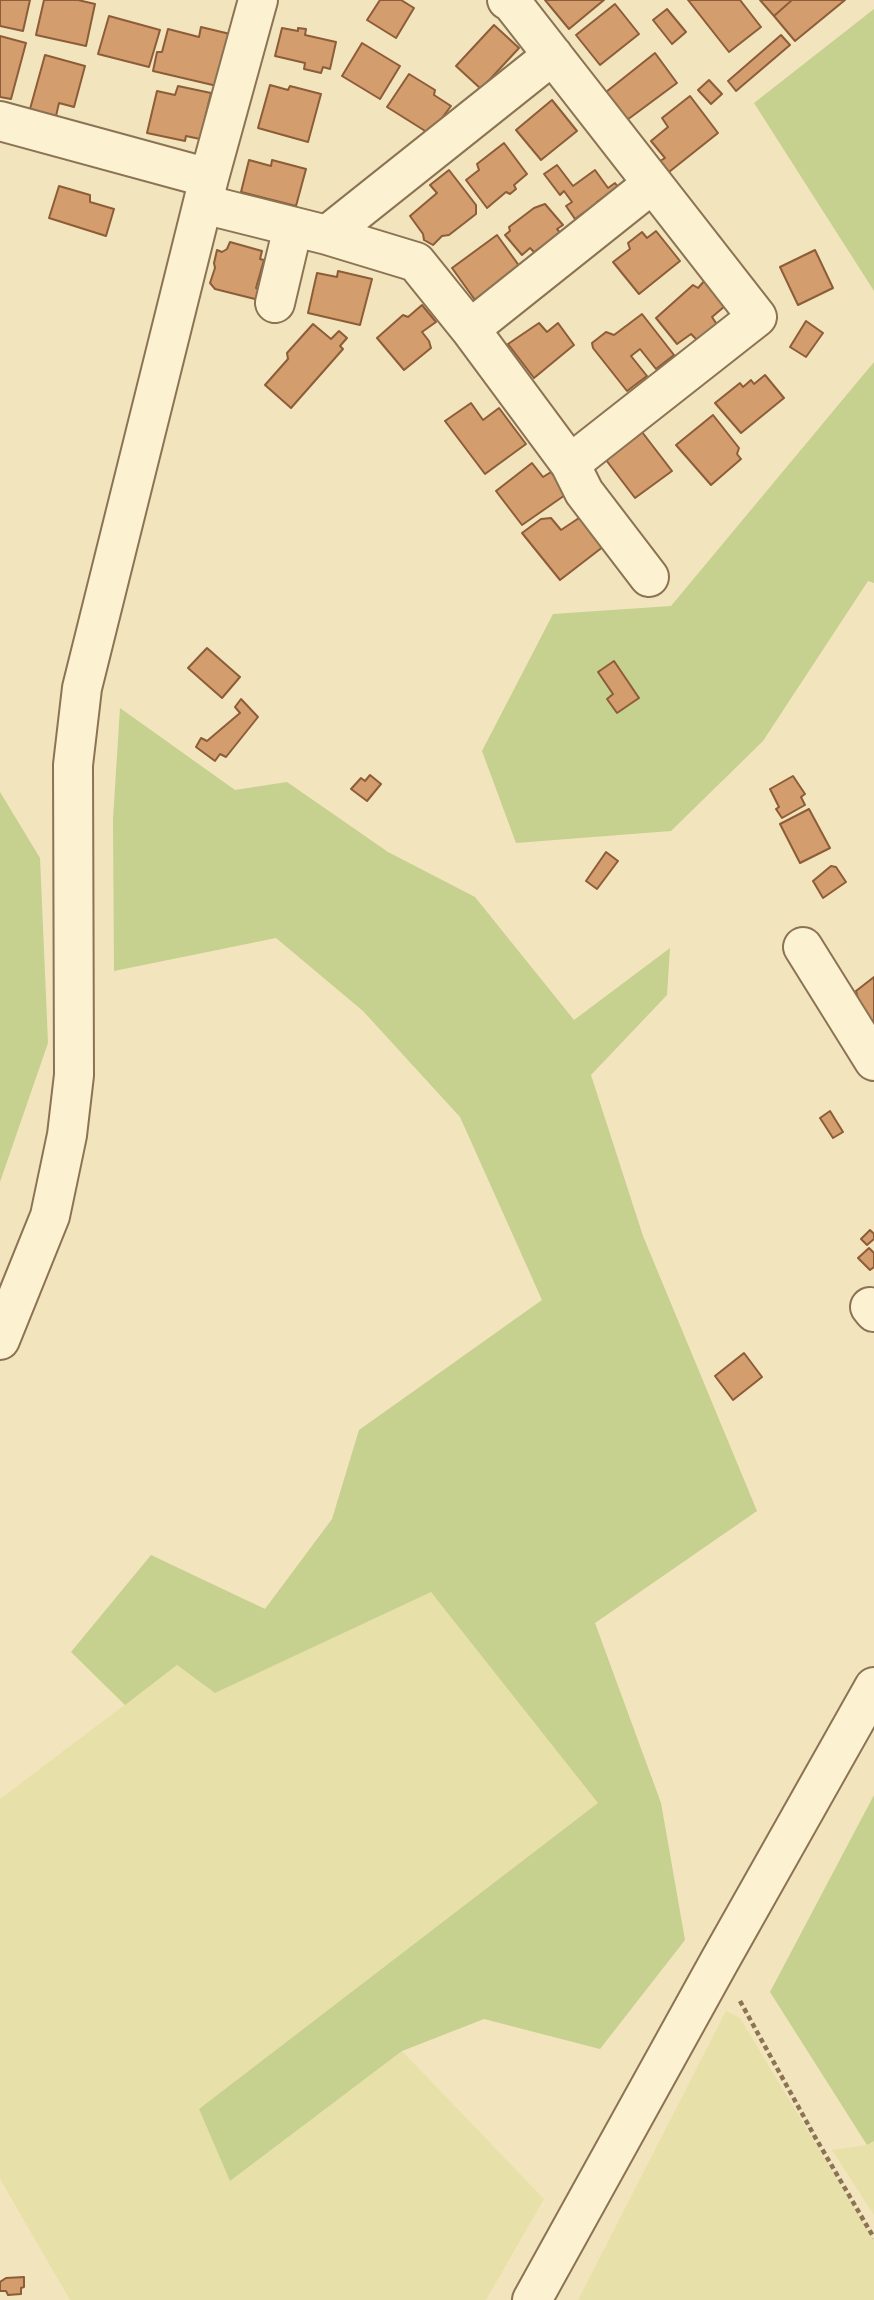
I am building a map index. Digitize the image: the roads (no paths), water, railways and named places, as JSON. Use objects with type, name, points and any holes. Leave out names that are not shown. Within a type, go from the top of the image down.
[{"type":"street","points":[[507,0],[757,317],[570,464]]},
{"type":"street","points":[[0,1340],[50,1216],[67,1135],[74,1075],[73,765],[82,688],[206,191],[247,3]]},
{"type":"street","points":[[275,303],[310,231],[553,55]]},
{"type":"street","points":[[0,121],[206,191],[310,231],[416,261],[570,464],[584,492],[649,577]]},
{"type":"street","points":[[470,329],[652,184]]},
{"type":"street","points":[[803,947],[874,1061]]},
{"type":"street","points":[[532,2300],[874,1687]]}]
